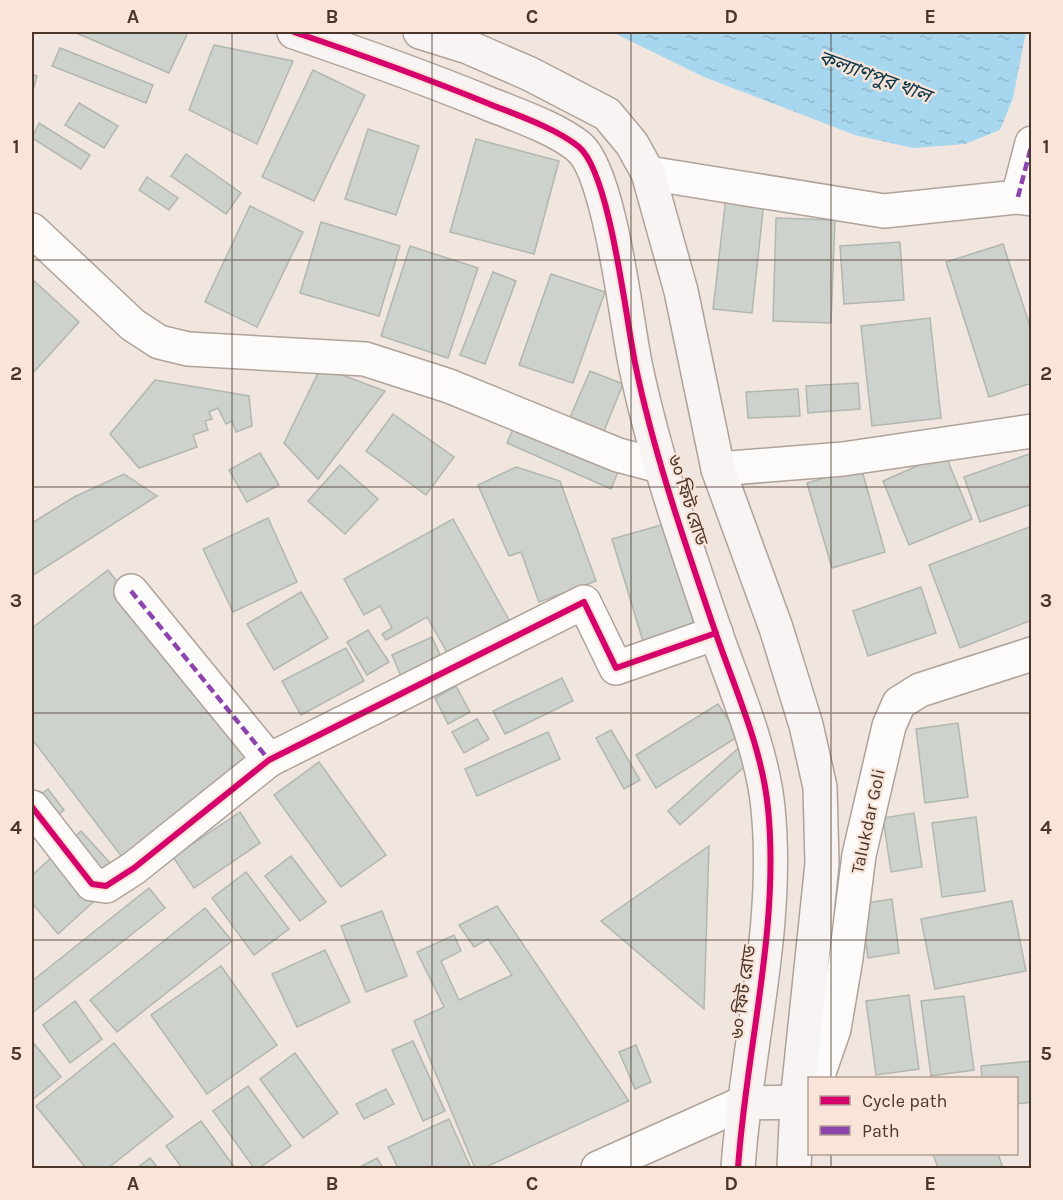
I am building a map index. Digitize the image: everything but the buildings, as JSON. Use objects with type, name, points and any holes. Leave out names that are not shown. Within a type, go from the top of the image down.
[{"type":"street","points":[[294,32],[391,65],[506,110],[579,147],[607,114]]},
{"type":"street","points":[[420,32],[467,39],[607,114],[632,144],[648,173],[681,291],[718,469],[776,628],[806,725],[820,787],[822,864],[809,1077]]},
{"type":"street","points":[[648,173],[884,211],[1025,198],[1032,143]]},
{"type":"street","name":"৬০ ফিট রোড","points":[[579,147],[593,166],[608,220],[635,364],[660,466],[741,705],[759,764],[767,806],[770,849],[765,949],[743,1103],[738,1168]]},
{"type":"street","points":[[608,220],[658,207]]},
{"type":"street","points":[[32,230],[133,325],[159,342],[188,349],[365,359],[449,386],[618,454],[660,466]]},
{"type":"street","points":[[718,469],[843,459],[1032,430]]},
{"type":"street","points":[[131,591],[269,759]]},
{"type":"street","points":[[32,807],[92,884],[106,886],[134,868],[269,759],[584,602],[616,668],[716,633]]},
{"type":"street","name":"Talukdar Goli","points":[[814,1077],[834,1029],[846,958],[858,855],[889,726],[899,703],[920,690],[1032,654]]},
{"type":"street","points":[[598,1168],[743,1103],[808,1090],[794,1168]]},
{"type":"water","name":"কল্যাণপুর খাল","points":[[612,32],[1026,32],[1013,98],[1000,130],[965,144],[913,148],[855,135],[704,77]]},
{"type":"marked path","points":[[1018,197],[1032,143]]},
{"type":"marked path","points":[[131,591],[269,760]]},
{"type":"cycle path","points":[[294,32],[415,75],[547,128],[579,147],[590,162],[600,186],[615,248],[635,363],[651,431],[682,532],[754,741],[765,786],[768,808],[770,898],[738,1168]]},
{"type":"cycle path","points":[[32,807],[92,884],[106,886],[134,868],[269,760],[584,602],[616,668],[716,633]]}]
